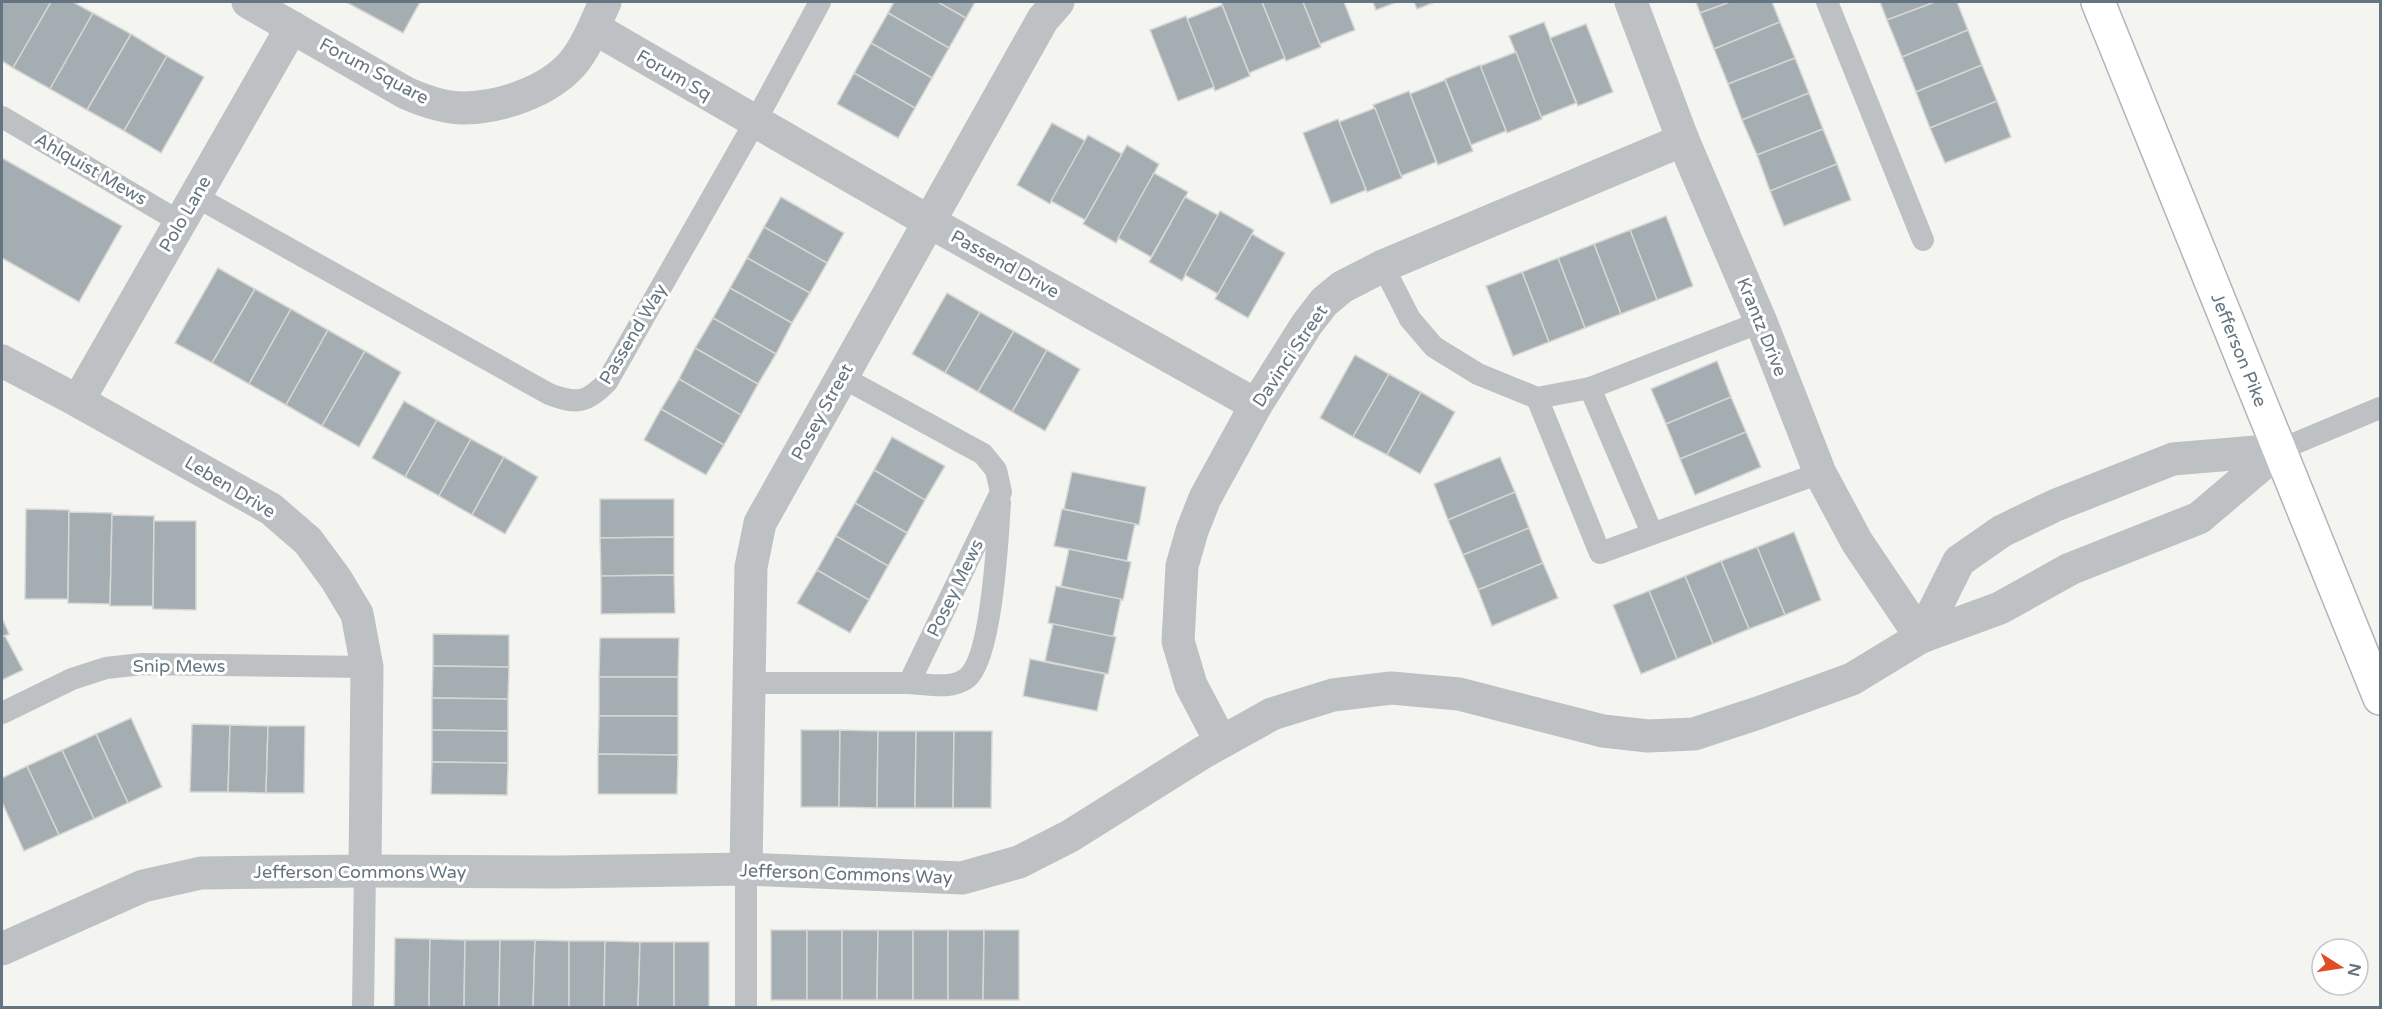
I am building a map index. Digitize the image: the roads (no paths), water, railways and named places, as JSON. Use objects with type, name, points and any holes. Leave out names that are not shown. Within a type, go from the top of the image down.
[{"type":"main road","name":"Jefferson Pike","points":[[2098,2],[2380,698]]},
{"type":"street","name":"Forum Square","points":[[248,2],[406,93],[430,103],[464,108],[496,104],[525,95],[549,83],[573,63],[599,15]]},
{"type":"street","name":"Posey Street","points":[[746,869],[751,567],[760,523],[1043,19],[1058,2]]},
{"type":"street","name":"Krantz Drive","points":[[1630,2],[1683,140],[1761,322],[1820,473],[1857,542],[1921,637]]},
{"type":"street","name":"Forum Sq","points":[[599,15],[755,122]]},
{"type":"street","name":"Polo Lane","points":[[78,401],[292,27]]},
{"type":"street","name":"Passend Drive","points":[[755,122],[1256,405]]},
{"type":"street","name":"Davinci Street","points":[[1221,742],[1191,685],[1178,641],[1182,566],[1205,498],[1256,405],[1307,324],[1324,302],[1342,287],[1383,266],[1683,140]]},
{"type":"street","name":"Leben Drive","points":[[2,362],[78,401],[271,508],[308,541],[336,579],[357,614],[367,667],[365,871]]},
{"type":"street","name":"Jefferson Commons Way","points":[[2,949],[143,886],[201,873],[746,869],[962,878],[1019,862],[1070,836],[1221,742],[1272,714],[1333,695],[1391,688],[1459,694],[1603,731],[1648,736],[1694,734],[1758,714],[1852,679],[1921,637],[2000,608],[2070,569],[2199,518],[2279,450]]},
{"type":"street","points":[[1921,637],[1959,561],[2002,531],[2056,505],[2173,459],[2279,450]]},
{"type":"lane","name":"Passend Way","points":[[188,209],[549,394],[566,400],[582,401],[595,394],[607,382],[755,122],[820,2]]},
{"type":"lane","points":[[1827,2],[1923,240]]},
{"type":"lane","name":"Ahlquist Mews","points":[[2,117],[188,209]]},
{"type":"lane","points":[[1383,266],[1410,319],[1434,347],[1478,374],[1537,398],[1590,388],[1761,322]]},
{"type":"lane","name":"Posey Mews","points":[[750,683],[909,683],[952,686],[969,677],[982,649],[996,577],[1001,492],[996,470],[983,453],[842,376]]},
{"type":"lane","points":[[1590,388],[1652,533]]},
{"type":"lane","points":[[1537,398],[1600,553],[1820,473]]},
{"type":"lane","points":[[2279,450],[2380,408]]},
{"type":"lane","name":"Posey Mews","points":[[909,683],[1001,492]]},
{"type":"lane","name":"Snip Mews","points":[[2,712],[72,679],[106,668],[142,664],[367,667]]},
{"type":"lane","points":[[746,869],[746,1008]]},
{"type":"lane","points":[[363,1008],[365,871]]}]
